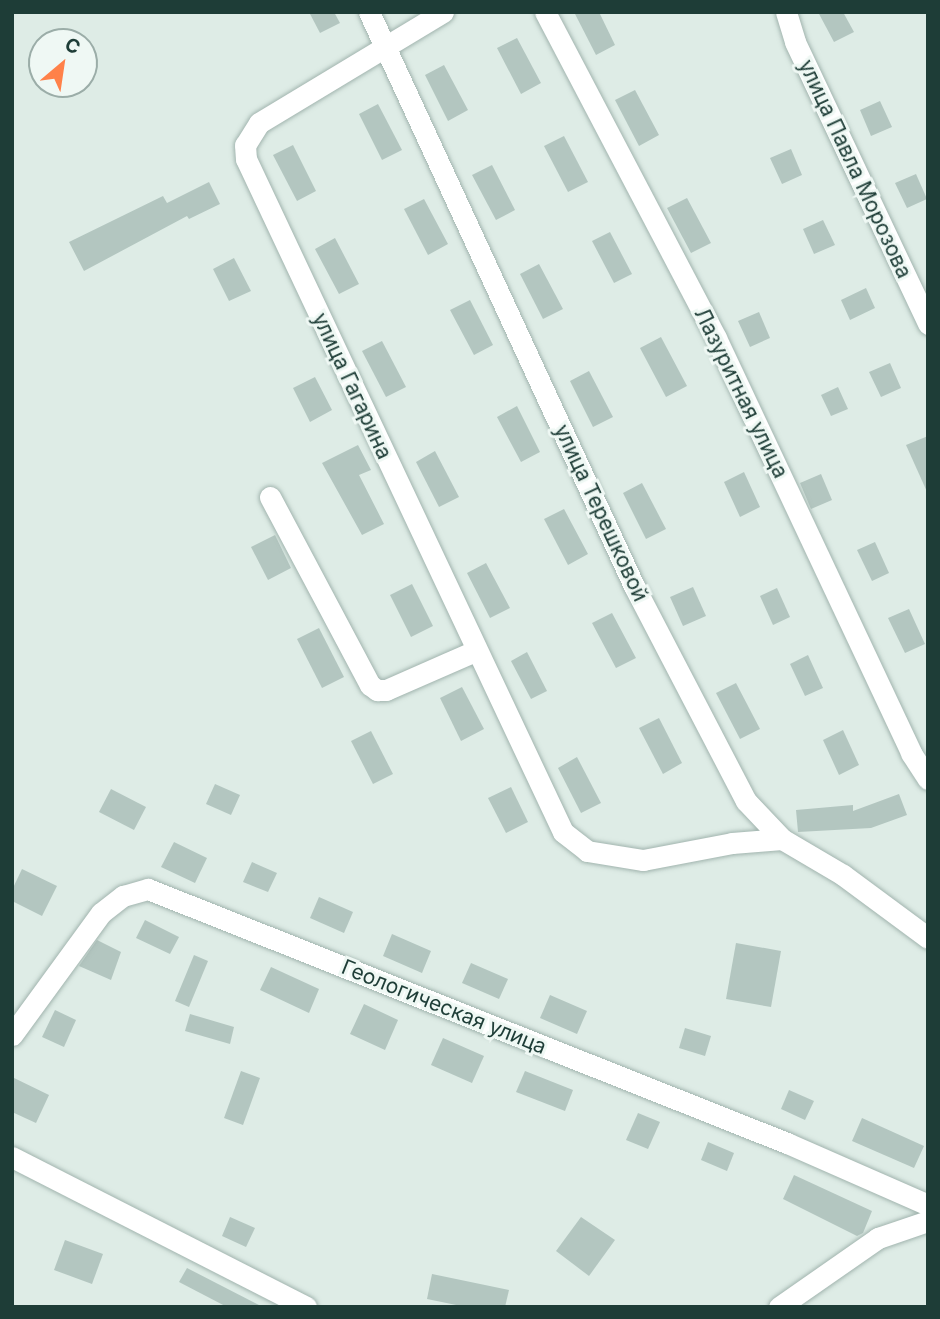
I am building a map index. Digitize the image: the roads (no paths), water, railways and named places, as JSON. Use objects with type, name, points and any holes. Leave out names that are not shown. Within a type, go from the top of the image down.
[{"type":"street","name":"улица Терешковой","points":[[369,12],[634,586],[746,801],[782,839],[843,875],[928,938]]},
{"type":"street","points":[[383,46],[443,12]]},
{"type":"street","name":"Лазуритная улица","points":[[545,12],[716,338],[911,752],[928,779]]},
{"type":"street","name":"улица Павла Морозова","points":[[786,12],[795,42],[928,324]]},
{"type":"street","name":"улица Гагарина","points":[[383,46],[259,122],[245,145],[246,159],[475,651],[563,832],[587,851],[643,860],[732,843],[782,839]]},
{"type":"street","points":[[270,497],[370,685],[377,690],[386,690],[475,651]]},
{"type":"street","name":"Геологическая улица","points":[[12,1035],[101,913],[122,896],[148,889],[787,1143],[928,1205]]},
{"type":"street","points":[[12,1157],[306,1307]]},
{"type":"street","points":[[779,1307],[878,1238],[928,1221]]}]
